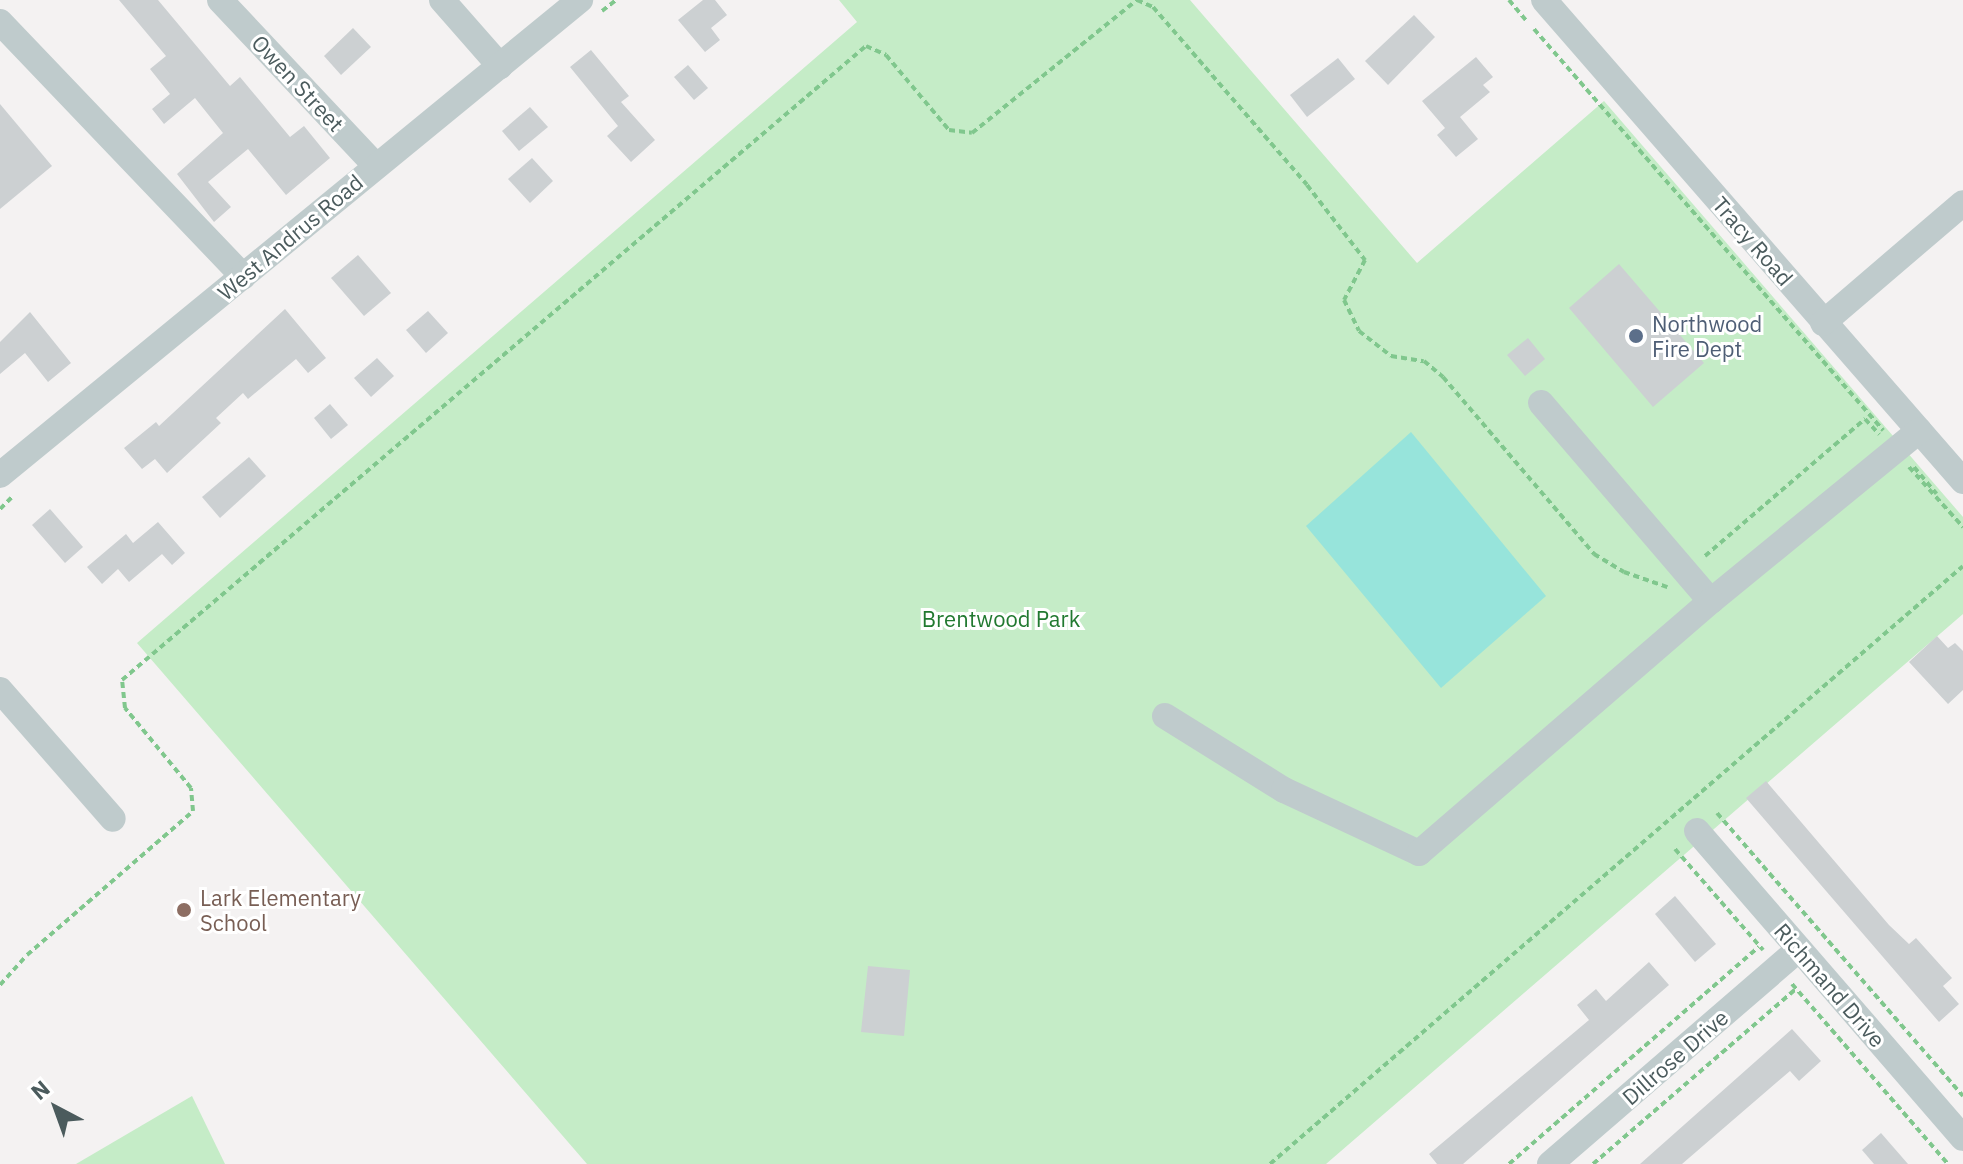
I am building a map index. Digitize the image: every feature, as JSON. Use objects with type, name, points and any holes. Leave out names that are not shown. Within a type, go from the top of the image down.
[{"type":"street","name":"Owen Street","points":[[220,0],[376,166]]},
{"type":"street","points":[[442,0],[500,66]]},
{"type":"street","name":"West Andrus Road","points":[[0,475],[580,0]]},
{"type":"street","name":"Tracy Road","points":[[1544,0],[1963,481]]},
{"type":"street","points":[[0,22],[243,276]]},
{"type":"street","points":[[1823,323],[1963,203]]},
{"type":"street","points":[[1541,403],[1711,601]]},
{"type":"street","points":[[1165,716],[1284,790],[1419,853],[1711,601],[1919,431]]},
{"type":"street","points":[[0,690],[113,819]]},
{"type":"street","name":"Richmand Drive","points":[[1697,831],[1963,1138]]},
{"type":"street","name":"Dillrose Drive","points":[[1550,1164],[1799,949]]},
{"type":"path","points":[[0,985],[27,955],[193,811],[191,788],[125,708],[122,680],[866,46],[886,55],[949,130],[972,133],[1137,0],[1153,7],[1307,185],[1365,260],[1344,300],[1359,331],[1391,356],[1424,361],[1443,377],[1594,554],[1665,589],[1675,580]]},
{"type":"path","points":[[1509,0],[1963,526]]},
{"type":"path","points":[[1697,562],[1865,419],[1963,526]]},
{"type":"path","points":[[1270,1164],[1963,566]]},
{"type":"path","points":[[1717,813],[1963,1096]]},
{"type":"path","points":[[1675,849],[1948,1164]]},
{"type":"path","points":[[1509,1164],[1759,947]]},
{"type":"path","points":[[1593,1164],[1796,989]]},
{"type":"green space","name":"Brentwood Park","points":[[839,0],[1190,0],[1417,263],[1604,101],[1963,517],[1963,614],[1326,1164],[587,1164],[137,643],[857,22]]},
{"type":"green space","points":[[192,1096],[225,1164],[76,1164]]},
{"type":"water","points":[[1411,432],[1546,596],[1441,688],[1306,526]]},
{"type":"building","points":[[119,0],[158,0],[230,86],[240,77],[290,137],[304,126],[330,158],[286,195],[248,149],[208,182],[231,207],[214,222],[177,174],[223,133],[195,98],[164,124],[152,109],[170,94],[150,69],[166,56]]},
{"type":"building","points":[[703,0],[715,0],[727,15],[711,28],[720,40],[705,52],[678,20]]},
{"type":"building","points":[[1414,15],[1435,37],[1388,85],[1365,61]]},
{"type":"building","points":[[353,28],[371,47],[341,75],[324,56]]},
{"type":"building","points":[[591,50],[629,96],[621,102],[655,140],[631,162],[607,136],[618,126],[570,67]]},
{"type":"building","points":[[1476,57],[1493,77],[1483,85],[1490,92],[1460,117],[1478,139],[1456,157],[1437,135],[1445,128],[1422,101]]},
{"type":"building","points":[[1338,58],[1355,79],[1307,117],[1290,95]]},
{"type":"building","points":[[688,65],[708,88],[694,100],[674,77]]},
{"type":"building","points":[[0,104],[52,166],[0,209]]},
{"type":"building","points":[[530,107],[548,127],[519,151],[502,131]]},
{"type":"building","points":[[532,158],[553,181],[530,203],[508,179]]},
{"type":"building","points":[[358,255],[391,293],[364,316],[331,278]]},
{"type":"building","name":"Northwood Fire Dept","points":[[1619,264],[1704,363],[1653,407],[1569,308]]},
{"type":"building","points":[[285,309],[326,358],[308,373],[296,359],[248,399],[243,393],[216,418],[221,423],[167,473],[155,459],[142,469],[124,448],[156,422],[159,426]]},
{"type":"building","points":[[428,311],[448,333],[426,353],[406,330]]},
{"type":"building","points":[[30,312],[71,363],[48,382],[25,353],[0,374],[0,342]]},
{"type":"building","points":[[1528,338],[1545,359],[1525,376],[1507,355]]},
{"type":"building","points":[[377,358],[394,376],[371,397],[354,378]]},
{"type":"building","points":[[330,404],[348,425],[331,439],[314,418]]},
{"type":"building","points":[[249,457],[266,476],[220,518],[202,497]]},
{"type":"building","points":[[50,509],[83,547],[65,563],[32,525]]},
{"type":"building","points":[[158,522],[185,553],[172,565],[162,554],[129,582],[118,569],[102,584],[87,567],[126,534],[133,543]]},
{"type":"building","points":[[1937,636],[1948,648],[1955,643],[1963,651],[1963,690],[1948,704],[1909,662]]},
{"type":"building","points":[[1766,781],[1889,925],[1909,944],[1916,938],[1952,978],[1943,986],[1959,1004],[1939,1022],[1746,798]]},
{"type":"building","points":[[1675,896],[1716,944],[1695,962],[1655,914]]},
{"type":"building","points":[[1649,962],[1669,985],[1463,1164],[1437,1164],[1429,1154],[1589,1020],[1577,1005],[1596,989],[1606,1001]]},
{"type":"building","points":[[868,966],[910,970],[904,1036],[861,1032]]},
{"type":"building","points":[[1792,1029],[1821,1061],[1799,1081],[1790,1071],[1682,1164],[1640,1164]]},
{"type":"building","points":[[1881,1133],[1908,1164],[1874,1164],[1862,1150]]},
{"type":"place","name":"Northwood Fire Dept","points":[[1636,336]]},
{"type":"place","name":"Lark Elementary School","points":[[184,910]]}]
